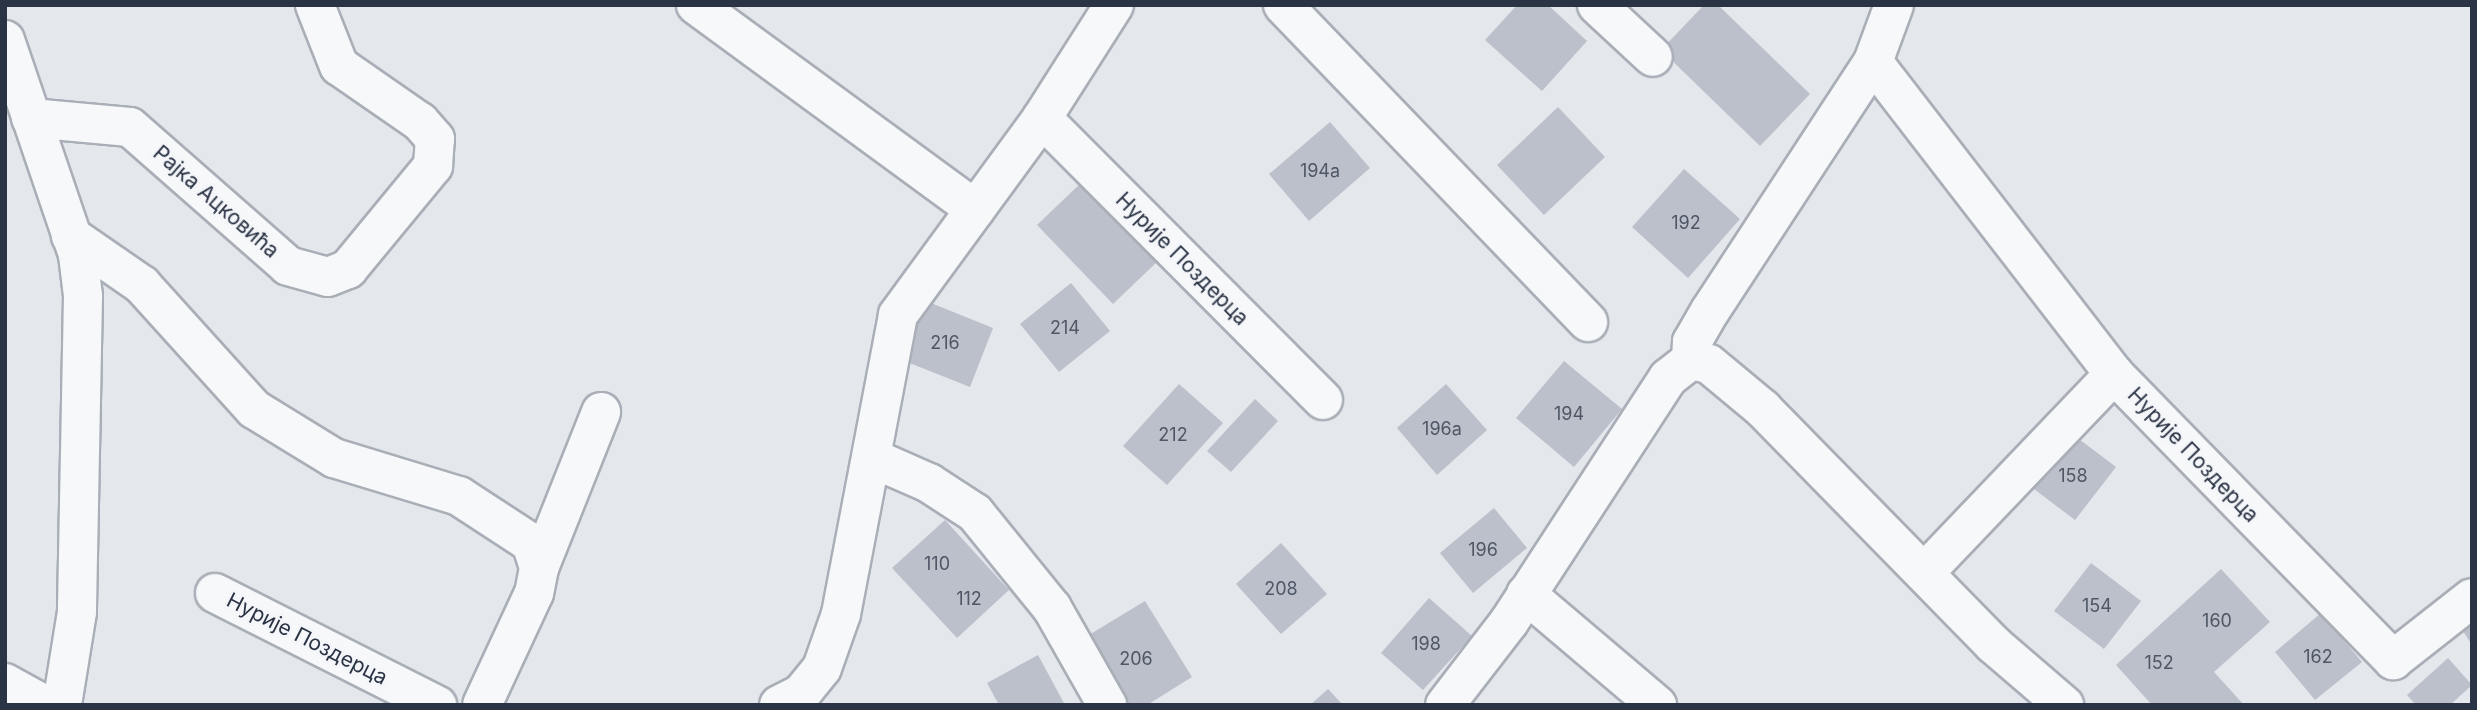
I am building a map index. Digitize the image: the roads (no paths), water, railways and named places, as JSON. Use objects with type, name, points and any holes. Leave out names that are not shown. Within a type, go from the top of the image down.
[{"type":"street","name":"Рајка Ацковића","points":[[31,118],[130,127],[288,266],[328,278],[348,269],[433,166],[435,139],[420,122],[338,66],[315,5]]},
{"type":"street","points":[[696,5],[975,209]]},
{"type":"street","points":[[799,701],[822,668],[841,614],[898,316],[1042,118],[1114,5]]},
{"type":"street","points":[[1283,5],[1588,322]]},
{"type":"street","points":[[1597,5],[1653,57]]},
{"type":"street","points":[[1445,705],[1526,594],[1668,378],[1691,360],[1692,342],[1710,311],[1873,62],[1894,5]]},
{"type":"street","points":[[5,40],[71,236],[83,296],[83,436],[77,612],[62,705]]},
{"type":"street","points":[[1873,62],[2114,374]]},
{"type":"street","name":"Нурије Поздерца","points":[[1042,118],[1322,400]]},
{"type":"street","points":[[71,236],[142,285],[254,409],[334,458],[459,496],[535,555]]},
{"type":"street","points":[[1691,360],[1709,364],[1763,409],[1993,644],[2064,705]]},
{"type":"street","name":"Нурије Поздерца","points":[[1925,572],[2114,374],[2393,660],[2472,598]]},
{"type":"street","points":[[482,705],[534,593],[535,555],[601,412]]},
{"type":"street","points":[[872,458],[929,483],[975,513],[1052,608],[1107,705]]},
{"type":"street","name":"Нурије Поздерца","points":[[215,593],[437,705]]},
{"type":"street","points":[[1526,594],[1657,705]]},
{"type":"street","points":[[5,683],[45,705]]}]
